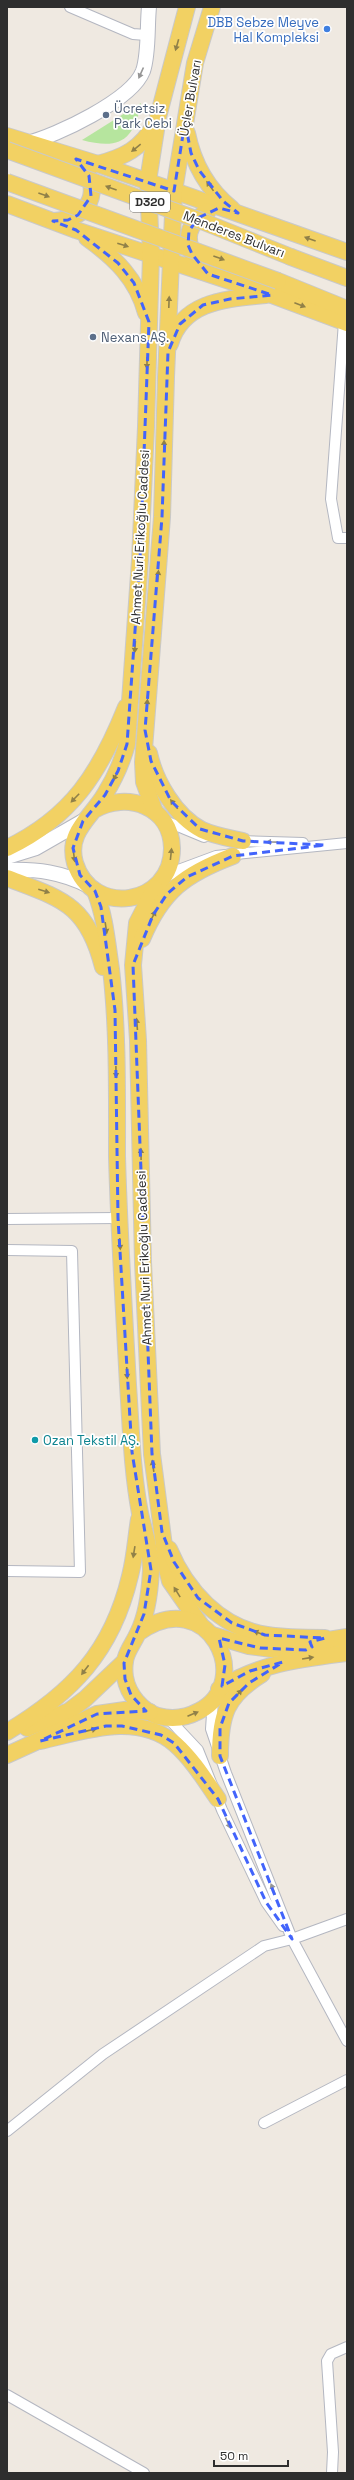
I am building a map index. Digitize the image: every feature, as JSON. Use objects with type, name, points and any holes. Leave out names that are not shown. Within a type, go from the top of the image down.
[{"type":"main road","name":"Üçler Bulvarı","points":[[151,255],[148,181],[158,117],[188,7]]},
{"type":"main road","name":"Üçler Bulvarı","points":[[170,261],[174,190],[185,122],[195,62],[212,7]]},
{"type":"main road","points":[[98,164],[131,152],[143,142],[158,117]]},
{"type":"main road","points":[[185,122],[191,153],[199,170],[223,201],[238,213]]},
{"type":"main road","points":[[8,138],[76,159],[98,164],[347,252]]},
{"type":"main road","name":"Menderes Bulvarı","points":[[8,138],[204,222],[347,278]]},
{"type":"main road","points":[[53,221],[68,220],[78,215],[87,205],[91,196],[92,185],[89,176],[76,159]]},
{"type":"main road","name":"D320","points":[[7,182],[275,288]]},
{"type":"main road","points":[[7,204],[76,230],[208,274],[275,288],[346,318]]},
{"type":"main road","points":[[208,274],[196,261],[188,245],[189,231],[207,212],[219,208],[238,213]]},
{"type":"main road","points":[[76,230],[118,263],[127,273],[138,292],[149,322]]},
{"type":"main road","name":"Ahmet Nuri Erikoğlu Caddesi","points":[[88,815],[108,790],[123,758],[128,737],[140,560],[151,255]]},
{"type":"main road","name":"Ahmet Nuri Erikoğlu Caddesi","points":[[158,815],[144,782],[145,730],[162,517],[170,261]]},
{"type":"main road","points":[[168,352],[180,324],[203,306],[275,288]]},
{"type":"main road","points":[[7,848],[44,826],[78,795],[105,755],[132,691]]},
{"type":"main road","points":[[145,730],[154,771],[165,792],[180,812],[200,829],[224,838],[243,841]]},
{"type":"main road","points":[[125,800],[146,806],[158,815],[168,830],[172,842],[168,869],[159,884],[142,895],[126,899],[110,898],[92,889],[80,875],[74,862],[73,848],[76,834],[88,815],[104,804],[125,800]]},
{"type":"main road","points":[[133,966],[153,915],[168,894],[199,870],[233,856]]},
{"type":"main road","points":[[7,878],[50,893],[64,900],[77,912],[99,953],[115,1010]]},
{"type":"main road","name":"Ahmet Nuri Erikoğlu Caddesi","points":[[159,884],[148,898],[137,923],[133,966],[138,1040],[143,1262],[152,1454],[164,1555],[170,1581],[200,1624]]},
{"type":"main road","name":"Ahmet Nuri Erikoğlu Caddesi","points":[[92,889],[105,924],[115,1010],[118,1218],[132,1452],[140,1513],[150,1547],[151,1570],[149,1595],[138,1633]]},
{"type":"main road","points":[[7,1734],[63,1694],[86,1670],[102,1645],[115,1623],[126,1592],[131,1574],[140,1513]]},
{"type":"main road","points":[[162,1532],[174,1562],[188,1585],[212,1610],[232,1623],[265,1635],[325,1638]]},
{"type":"main road","points":[[168,1618],[184,1619],[200,1624],[212,1635],[221,1649],[225,1665],[223,1682],[216,1694],[204,1709],[189,1716],[168,1718],[150,1712],[142,1707],[131,1695],[125,1679],[125,1661],[129,1647],[138,1633],[152,1623],[168,1618]]},
{"type":"main road","points":[[212,1635],[248,1646],[272,1649],[325,1638],[347,1636]]},
{"type":"main road","points":[[216,1694],[250,1671],[284,1662],[347,1653]]},
{"type":"main road","points":[[7,1734],[69,1711],[90,1694],[125,1661]]},
{"type":"main road","points":[[220,1756],[220,1728],[230,1703],[248,1683],[284,1662]]},
{"type":"main road","points":[[7,1755],[97,1714],[118,1710],[150,1712]]},
{"type":"main road","points":[[40,1741],[106,1726],[134,1727],[148,1731],[174,1743],[187,1756],[218,1799]]},
{"type":"street","points":[[70,7],[133,34],[146,35]]},
{"type":"street","points":[[27,143],[50,136],[68,128],[131,87],[143,70],[149,7]]},
{"type":"street","points":[[146,35],[157,7]]},
{"type":"street","points":[[346,318],[331,500],[338,538],[347,538]]},
{"type":"street","points":[[7,857],[36,848],[88,815]]},
{"type":"street","points":[[158,815],[204,837],[243,841],[325,845]]},
{"type":"street","points":[[159,884],[172,873],[216,856],[233,856],[347,843]]},
{"type":"street","points":[[7,870],[44,870],[69,876],[92,889]]},
{"type":"street","points":[[7,1219],[118,1218]]},
{"type":"street","points":[[7,1250],[72,1251],[80,1572],[7,1571]]},
{"type":"street","points":[[216,1694],[211,1729],[220,1756],[292,1939]]},
{"type":"street","points":[[168,1718],[198,1750],[218,1799],[266,1902],[292,1939],[347,2041]]},
{"type":"street","points":[[7,2131],[103,2054],[264,1946],[292,1939],[347,1919]]},
{"type":"street","points":[[264,2123],[347,2080]]},
{"type":"street","points":[[332,2473],[333,2452],[326,2360],[330,2354],[347,2346]]},
{"type":"street","points":[[7,2395],[144,2473]]},
{"type":"highlighted area","points":[[185,122],[191,153],[199,170],[223,201],[238,213],[219,208],[198,218],[189,231],[188,245],[192,254],[208,274],[272,295],[230,299],[203,305],[180,324],[168,352],[162,517],[145,730],[151,761],[171,801],[200,829],[243,841],[325,845],[233,856],[187,877],[167,894],[153,915],[133,965],[152,1454],[162,1532],[174,1562],[198,1598],[232,1623],[265,1635],[325,1638],[310,1642],[312,1647],[306,1650],[260,1648],[219,1638],[225,1665],[222,1686],[250,1671],[283,1662],[249,1683],[229,1703],[220,1728],[220,1756],[292,1939],[266,1902],[218,1799],[174,1743],[161,1735],[122,1726],[106,1726],[40,1741],[97,1714],[146,1711],[131,1695],[125,1679],[124,1663],[144,1614],[151,1570],[132,1452],[118,1218],[115,1010],[101,907],[95,891],[80,875],[73,848],[83,821],[105,795],[118,771],[127,744],[140,560],[149,322],[134,283],[118,263],[76,230],[53,221],[68,220],[78,215],[91,196],[89,176],[76,159],[174,191]]},
{"type":"green space","points":[[141,103],[134,126],[123,140],[106,144],[82,140]]},
{"type":"place","name":"DBB Sebze Meyve Hal Kompleksi","points":[[327,29]]},
{"type":"place","name":"Ücretsiz Park Cebi","points":[[106,115]]},
{"type":"place","name":"Nexans AŞ.","points":[[93,337]]},
{"type":"place","name":"Ozan Tekstil AŞ.","points":[[35,1440]]}]
